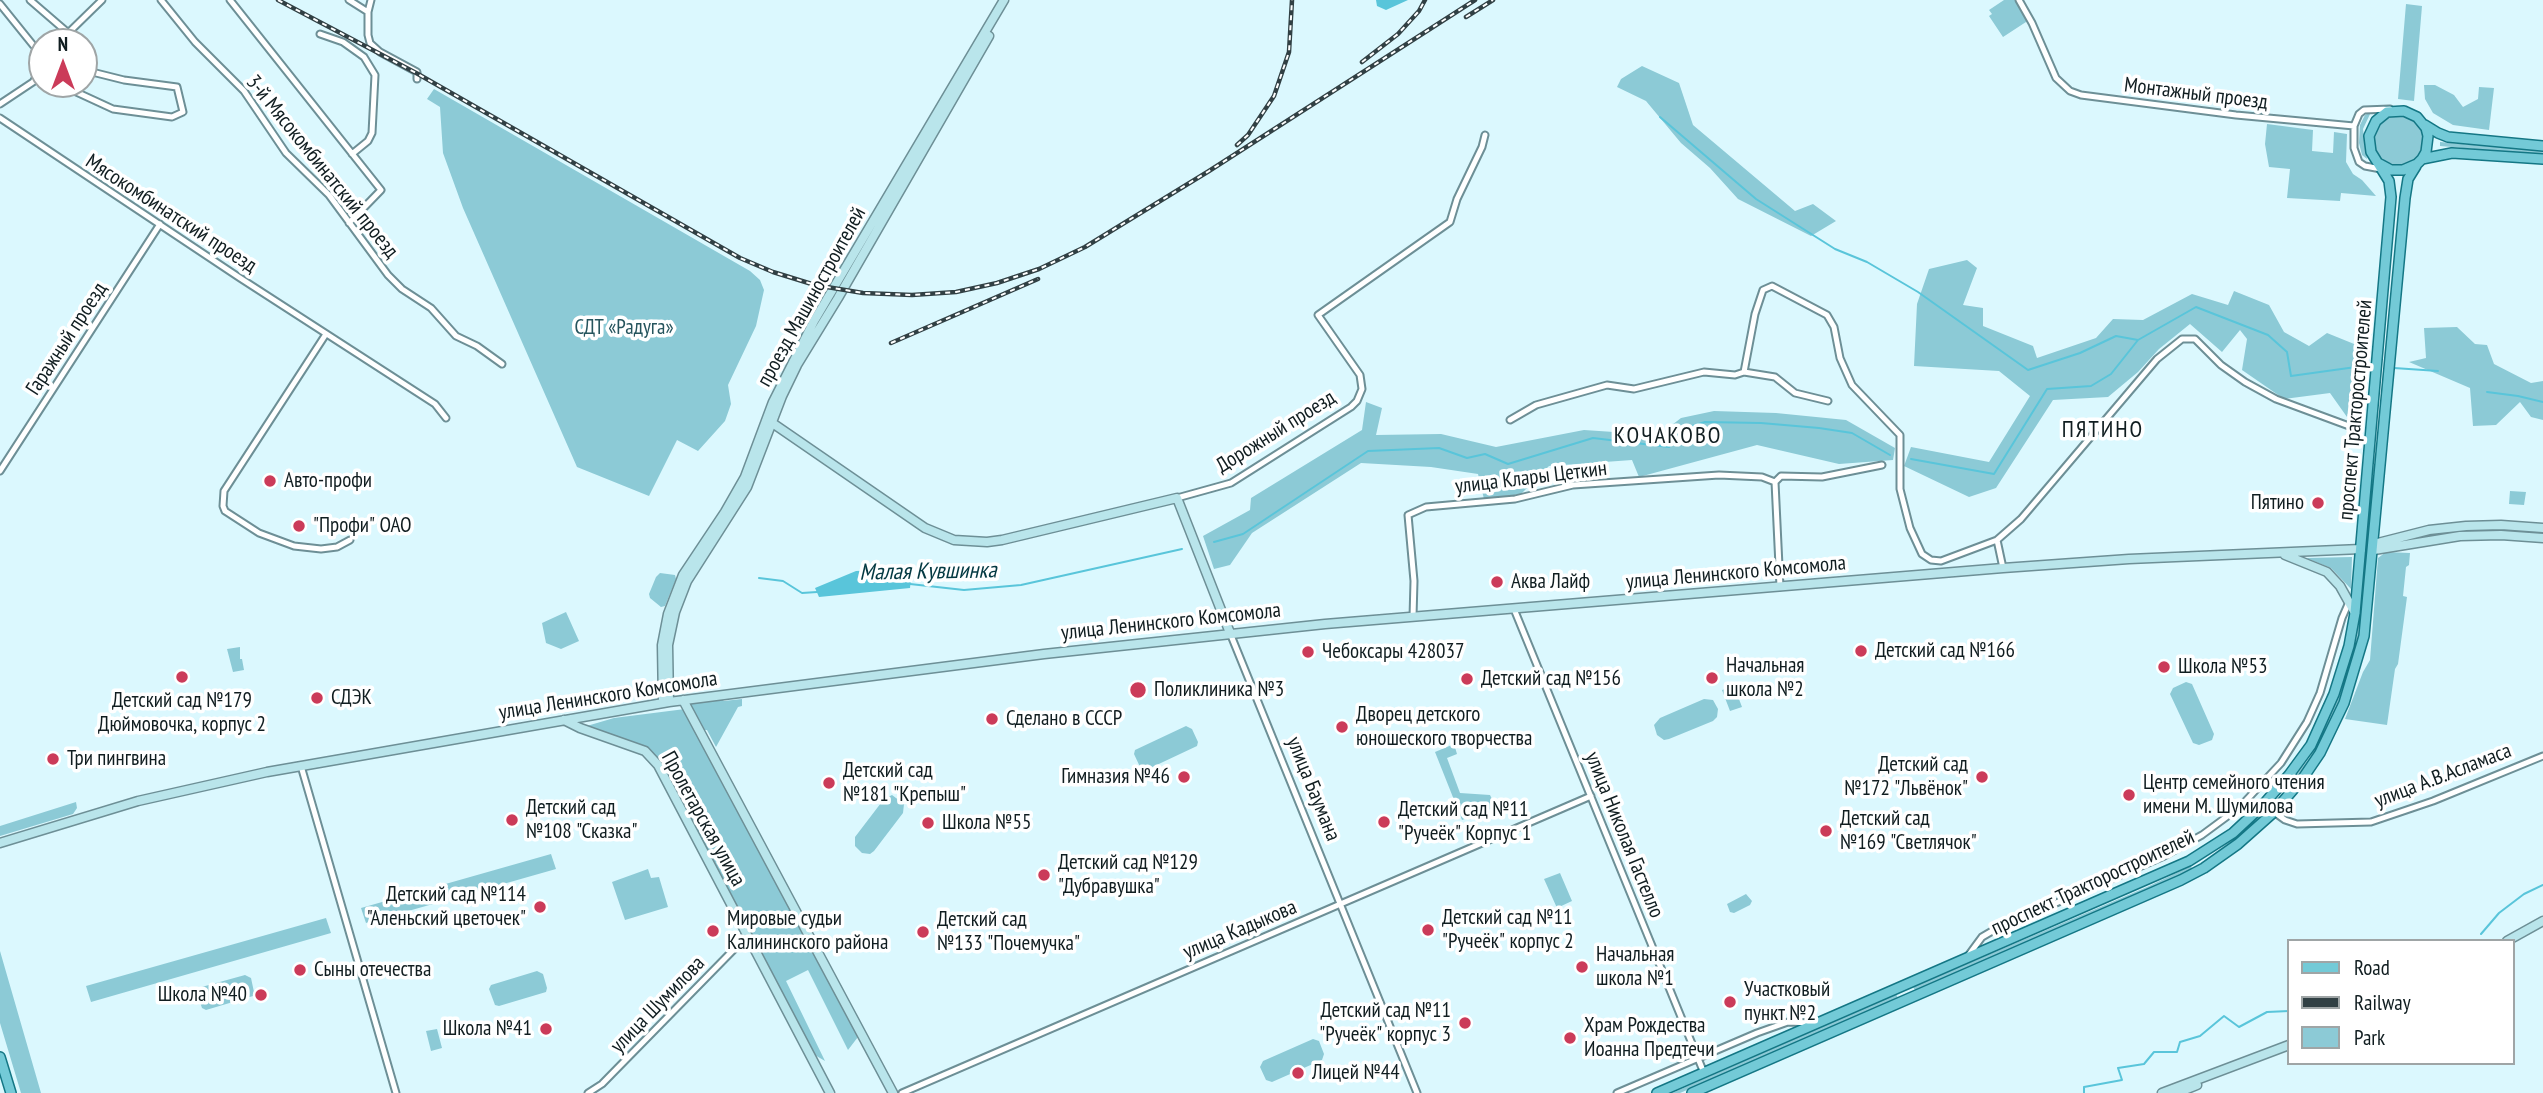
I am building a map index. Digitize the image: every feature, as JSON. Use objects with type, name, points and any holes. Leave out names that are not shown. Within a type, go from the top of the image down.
[{"type":"main road","name":"проезд Машиностроителей","points":[[666,702],[665,645],[685,585],[709,541],[747,487],[769,421],[797,365],[854,272],[1004,0]]},
{"type":"main road","name":"проезд Машиностроителей","points":[[943,109],[1010,0]]},
{"type":"main road","points":[[2543,146],[2448,137],[2430,129],[2411,113],[2396,110],[2382,115],[2371,128],[2368,144],[2384,167],[2403,170],[2452,152],[2543,159]]},
{"type":"main road","points":[[2420,162],[2428,144],[2426,128],[2422,121]]},
{"type":"main road","name":"проспект Тракторостроителей","points":[[1692,1093],[2181,880],[2221,857],[2274,812],[2313,765],[2344,703],[2364,636],[2406,188],[2420,162]]},
{"type":"main road","name":"проспект Тракторостроителей","points":[[1657,1093],[2165,873],[2205,852],[2233,833],[2276,791],[2311,745],[2340,679],[2355,614],[2391,197],[2384,167]]},
{"type":"main road","name":"Дорожный проезд","points":[[769,421],[925,528],[954,540],[1002,540],[1177,498]]},
{"type":"main road","name":"улица Баумана","points":[[1177,498],[1230,633]]},
{"type":"main road","points":[[2361,549],[2501,530],[2543,528]]},
{"type":"main road","points":[[2501,530],[2543,538]]},
{"type":"main road","name":"улица Ленинского Комсомола","points":[[0,843],[169,793],[301,766],[666,702],[1044,654],[1230,633],[2003,568],[2129,559],[2361,549]]},
{"type":"main road","points":[[2279,553],[2327,572],[2340,586],[2355,614]]},
{"type":"main road","name":"Пролетарская улица","points":[[683,700],[893,1093]]},
{"type":"main road","name":"Пролетарская улица","points":[[564,720],[635,747],[652,757],[658,765],[830,1093]]},
{"type":"main road","points":[[2511,939],[2541,925]]},
{"type":"main road","points":[[2515,943],[2541,925]]},
{"type":"main road","points":[[1898,989],[1903,1002]]},
{"type":"main road","points":[[2178,1093],[2288,1045]]},
{"type":"main road","points":[[2162,1093],[2288,1050]]},
{"type":"main road","points":[[0,1057],[10,1093]]},
{"type":"main road","points":[[0,1076],[5,1093]]},
{"type":"street","points":[[30,0],[62,28]]},
{"type":"street","points":[[71,28],[102,0]]},
{"type":"street","name":"3-й Мясокомбинатский проезд","points":[[161,0],[195,42],[244,92],[286,153],[329,195],[388,275],[402,289],[431,308],[456,336],[477,346],[502,364]]},
{"type":"street","points":[[230,0],[381,190],[349,223]]},
{"type":"street","points":[[349,0],[368,12]]},
{"type":"street","points":[[371,0],[368,12],[370,43],[380,52],[417,72],[417,79]]},
{"type":"street","name":"Монтажный проезд","points":[[2019,0],[2056,78],[2070,92],[2236,115],[2354,126]]},
{"type":"street","points":[[0,4],[28,39]]},
{"type":"street","points":[[320,34],[343,42],[364,57],[375,75],[372,133],[368,141],[352,154]]},
{"type":"street","points":[[88,98],[113,109],[172,117],[183,112],[177,87],[98,74]]},
{"type":"street","points":[[0,104],[28,85]]},
{"type":"street","points":[[2384,167],[2365,166],[2359,162],[2354,148],[2354,126],[2359,114],[2364,110],[2396,110]]},
{"type":"street","name":"Мясокомбинатский проезд","points":[[0,118],[435,404],[446,418]]},
{"type":"street","name":"Дорожный проезд","points":[[1177,498],[1231,484],[1357,401],[1362,388],[1360,375],[1318,315],[1450,222],[1485,135]]},
{"type":"street","name":"Гаражный проезд","points":[[0,471],[160,225]]},
{"type":"street","points":[[1744,372],[1755,314],[1763,290],[1772,286],[1827,315],[1834,327],[1840,358],[1852,385],[1900,435],[1900,489],[1910,528],[1922,554],[1931,560],[1941,561],[1997,540],[2021,519],[2157,359],[2182,339],[2195,339],[2237,376],[2276,399],[2349,426]]},
{"type":"street","points":[[326,334],[222,498],[225,511],[259,533],[280,542],[321,549],[337,547],[350,540]]},
{"type":"street","points":[[1510,420],[1536,405],[1607,386],[1634,389],[1704,372],[1735,375],[1744,372],[1775,377],[1795,393],[1828,401]]},
{"type":"street","points":[[1762,477],[1834,476],[1882,465]]},
{"type":"street","name":"улица Клары Цеткин","points":[[1413,617],[1414,581],[1408,515],[1426,507],[1515,499],[1573,485],[1719,475],[1762,477],[1775,482]]},
{"type":"street","points":[[1780,587],[1775,482],[1781,476]]},
{"type":"street","points":[[1997,540],[2003,568]]},
{"type":"street","points":[[1966,960],[1982,937],[2164,856],[2213,828],[2240,807],[2280,763],[2307,722],[2320,693],[2343,613],[2358,587]]},
{"type":"street","name":"улица Николая Гастелло","points":[[1514,609],[1704,1073]]},
{"type":"street","name":"улица Баумана","points":[[1230,633],[1417,1093]]},
{"type":"street","name":"улица А.В.Асламаса","points":[[2274,812],[2297,824],[2371,822],[2432,801],[2543,756]]},
{"type":"street","points":[[301,766],[396,1093]]},
{"type":"street","name":"улица Кадыкова","points":[[902,1093],[1591,796]]},
{"type":"street","name":"улица Шумилова","points":[[588,1093],[602,1084],[747,936]]},
{"type":"street","points":[[1617,1093],[1788,1022],[1819,1023]]},
{"type":"green space","points":[[2004,0],[2016,0],[2027,17],[2026,22],[2003,37],[1989,16],[1992,14],[1989,10]]},
{"type":"green space","points":[[2406,4],[2422,6],[2414,101],[2398,99]]},
{"type":"green space","points":[[1642,66],[1679,83],[1693,125],[1795,211],[1813,204],[1836,221],[1811,236],[1738,199],[1710,168],[1681,143],[1646,101],[1617,87],[1621,79]]},
{"type":"green space","points":[[2424,85],[2435,85],[2454,95],[2463,107],[2478,99],[2479,87],[2494,88],[2489,130],[2453,125],[2433,113],[2425,99]]},
{"type":"green space","name":"СДТ «Радуга»","points":[[434,89],[750,271],[760,280],[764,290],[756,326],[728,385],[731,404],[725,421],[698,451],[677,440],[649,496],[577,467],[463,208],[443,153],[440,107],[427,99]]},
{"type":"green space","points":[[2371,112],[2363,129],[2367,159],[2362,155],[2359,143],[2360,125],[2365,115]]},
{"type":"green space","points":[[2399,115],[2417,122],[2424,140],[2417,158],[2399,165],[2381,158],[2374,140],[2381,122]]},
{"type":"green space","points":[[2267,124],[2313,130],[2312,151],[2333,153],[2334,132],[2347,134],[2346,162],[2353,174],[2376,196],[2341,193],[2340,201],[2287,198],[2290,169],[2269,167],[2265,144]]},
{"type":"green space","points":[[2440,142],[2543,151],[2543,155],[2440,146]]},
{"type":"green space","points":[[1967,260],[1977,268],[1963,305],[1983,308],[1983,326],[2033,346],[2037,358],[2096,338],[2113,319],[2143,320],[2192,294],[2228,305],[2234,291],[2269,305],[2284,332],[2309,346],[2327,333],[2364,348],[2362,400],[2347,417],[2330,393],[2284,399],[2242,370],[2247,339],[2240,330],[2222,352],[2190,324],[2108,397],[2053,400],[1996,488],[1969,497],[1904,466],[1911,447],[1989,462],[2030,396],[1999,371],[1914,366],[1917,304],[1929,269]]},
{"type":"green space","points":[[2457,327],[2475,344],[2487,345],[2494,364],[2531,383],[2543,381],[2543,420],[2531,417],[2520,402],[2496,425],[2473,426],[2470,388],[2409,362],[2426,358],[2424,328]]},
{"type":"green space","points":[[1366,402],[1382,408],[1376,435],[1441,434],[1496,447],[1584,430],[1659,435],[1681,418],[1714,411],[1776,413],[1846,420],[1895,448],[1893,460],[1839,464],[1757,445],[1639,477],[1632,460],[1549,466],[1521,494],[1484,499],[1478,474],[1431,467],[1361,463],[1252,533],[1230,565],[1214,569],[1203,536],[1250,510],[1251,498],[1362,430]]},
{"type":"green space","points":[[2510,491],[2526,492],[2524,505],[2509,504]]},
{"type":"green space","points":[[2386,552],[2410,553],[2403,596],[2407,597],[2387,725],[2345,719],[2370,660],[2378,558]]},
{"type":"green space","points":[[2352,557],[2351,589],[2331,568],[2306,558]]},
{"type":"green space","points":[[660,573],[675,575],[676,579],[665,606],[661,607],[649,594]]},
{"type":"green space","points":[[566,612],[579,641],[561,649],[546,643],[542,623]]},
{"type":"green space","points":[[2359,619],[2359,635],[2349,674],[2331,721],[2311,758],[2274,806],[2254,825],[2234,842],[2197,866],[2253,824],[2273,805],[2310,757],[2339,697],[2354,652]]},
{"type":"green space","points":[[240,647],[244,670],[233,672],[227,649]]},
{"type":"green space","points":[[2186,682],[2192,684],[2214,734],[2212,740],[2199,745],[2193,743],[2170,694],[2173,688]]},
{"type":"green space","points":[[1734,686],[1742,707],[1730,711],[1722,690]]},
{"type":"green space","points":[[720,698],[724,701],[742,699],[742,706],[738,707],[716,747],[688,704],[690,701]]},
{"type":"green space","points":[[1704,699],[1713,700],[1718,709],[1717,717],[1713,721],[1669,739],[1664,740],[1657,735],[1654,725],[1660,718]]},
{"type":"green space","points":[[685,709],[861,1033],[848,1050],[808,970],[786,981],[825,1061],[808,1051],[652,757],[580,728],[614,718]]},
{"type":"green space","points":[[1186,726],[1192,729],[1197,746],[1146,770],[1141,769],[1134,754],[1135,750]]},
{"type":"green space","points":[[1454,744],[1457,754],[1447,758],[1460,793],[1490,795],[1496,807],[1462,820],[1435,752]]},
{"type":"green space","points":[[892,795],[904,804],[903,813],[874,851],[870,854],[862,853],[855,846],[855,837],[884,799]]},
{"type":"green space","points":[[76,802],[77,808],[73,814],[0,836],[0,826]]},
{"type":"green space","points":[[551,854],[556,869],[366,923],[361,908]]},
{"type":"green space","points":[[2191,866],[2192,869],[2149,890],[1915,990],[1913,987],[2147,887]]},
{"type":"green space","points":[[648,869],[651,878],[659,877],[668,907],[625,920],[612,882]]},
{"type":"green space","points":[[1560,873],[1572,901],[1557,908],[1544,879]]},
{"type":"green space","points":[[1746,894],[1752,901],[1750,905],[1734,913],[1730,912],[1727,904]]},
{"type":"green space","points":[[326,918],[331,933],[91,1002],[86,986]]},
{"type":"green space","points":[[0,951],[41,1093],[21,1093],[0,1023]]},
{"type":"green space","points":[[537,971],[543,974],[546,992],[495,1005],[489,989],[491,985]]},
{"type":"green space","points":[[245,975],[251,978],[253,996],[206,1010],[202,1008],[198,988]]},
{"type":"green space","points":[[1896,994],[1898,998],[1680,1093],[1672,1093]]},
{"type":"green space","points":[[437,1029],[442,1048],[431,1051],[426,1031]]},
{"type":"green space","points":[[1313,1039],[1319,1041],[1324,1054],[1322,1060],[1272,1082],[1266,1080],[1260,1067],[1263,1061]]},
{"type":"shaded area","points":[[1376,0],[1408,0],[1386,10],[1377,6]]},
{"type":"shaded area","points":[[895,569],[911,579],[910,588],[819,597],[815,588],[856,571]]},
{"type":"waterway","points":[[1660,117],[1756,199],[1835,249],[1867,262],[1918,292],[2028,370],[2080,353],[2116,336],[2138,340]]},
{"type":"waterway","name":"Малая Кувшинка","points":[[1911,459],[1994,474],[2047,389],[2091,386],[2111,374],[2138,340],[2196,307],[2268,335],[2287,352],[2291,376],[2374,366]]},
{"type":"waterway","name":"Малая Кувшинка","points":[[2394,368],[2438,371]]},
{"type":"waterway","name":"Малая Кувшинка","points":[[2487,392],[2543,402]]},
{"type":"waterway","name":"Малая Кувшинка","points":[[1214,542],[1243,534],[1368,451],[1439,448],[1467,458],[1485,454],[1508,464],[1593,438],[1669,447],[1686,428],[1705,422],[1761,423],[1852,433],[1890,455]]},
{"type":"waterway","name":"Малая Кувшинка","points":[[910,584],[964,590],[1021,585],[1182,549]]},
{"type":"waterway","name":"Малая Кувшинка","points":[[759,578],[783,581],[802,593],[817,592]]},
{"type":"waterway","points":[[2481,934],[2499,913],[2524,894],[2543,885]]},
{"type":"waterway","points":[[2084,1093],[2084,1087],[2122,1080],[2118,1068],[2144,1064],[2154,1052],[2177,1052],[2180,1042],[2200,1036],[2224,1016],[2239,1027],[2267,1012],[2288,1011]]},
{"type":"railway","points":[[278,0],[418,74],[740,258],[815,285],[863,293],[912,295],[956,292],[997,283],[1039,269],[1085,247],[1209,171],[1475,0]]},
{"type":"railway","points":[[1237,145],[1248,135],[1274,96],[1289,52],[1292,0]]},
{"type":"railway","points":[[1362,62],[1398,34],[1419,11],[1425,0]]},
{"type":"railway","points":[[1466,17],[1493,0]]},
{"type":"railway","points":[[891,343],[1038,279]]},
{"type":"place","name":"Авто-профи","points":[[270,481]]},
{"type":"place","name":"Пятино","points":[[2318,503]]},
{"type":"place","name":"\"Профи\" ОАО","points":[[299,526]]},
{"type":"place","name":"Аква Лайф","points":[[1497,582]]},
{"type":"place","name":"Детский сад №166","points":[[1861,651]]},
{"type":"place","name":"Чебоксары 428037","points":[[1308,652]]},
{"type":"place","name":"Школа №53","points":[[2164,667]]},
{"type":"place","name":"Детский сад №179 Дюймовочка, корпус 2","points":[[182,677]]},
{"type":"place","name":"Начальная школа №2","points":[[1712,678]]},
{"type":"place","name":"Детский сад №156","points":[[1467,679]]},
{"type":"place","name":"Поликлиника №3","points":[[1138,690]]},
{"type":"place","name":"СДЭК","points":[[317,698]]},
{"type":"place","name":"Сделано в СССР","points":[[992,719]]},
{"type":"place","name":"Дворец детского юношеского творчества","points":[[1342,727]]},
{"type":"place","name":"Три пингвина","points":[[53,759]]},
{"type":"place","name":"Гимназия №46","points":[[1184,777]]},
{"type":"place","name":"Детский сад №172 \"Львёнок\"","points":[[1982,777]]},
{"type":"place","name":"Детский сад №181 \"Крепыш\"","points":[[829,783]]},
{"type":"place","name":"Центр семейного чтения имени М. Шумилова","points":[[2129,795]]},
{"type":"place","name":"Детский сад №108 \"Сказка\"","points":[[512,820]]},
{"type":"place","name":"Детский сад №11 \"Ручеёк\" Корпус 1","points":[[1384,822]]},
{"type":"place","name":"Школа №55","points":[[928,823]]},
{"type":"place","name":"Детский сад №169 \"Светлячок\"","points":[[1826,831]]},
{"type":"place","name":"Детский сад №129 \"Дубравушка\"","points":[[1044,875]]},
{"type":"place","name":"Детский сад №114 \"Аленьский цветочек\"","points":[[540,907]]},
{"type":"place","name":"Детский сад №11 \"Ручеёк\" корпус 2","points":[[1428,930]]},
{"type":"place","name":"Мировые судьи Калининского района","points":[[713,931]]},
{"type":"place","name":"Детский сад №133 \"Почемучка\"","points":[[923,932]]},
{"type":"place","name":"Начальная школа №1","points":[[1582,967]]},
{"type":"place","name":"Сыны отечества","points":[[300,970]]},
{"type":"place","name":"Школа №40","points":[[261,995]]},
{"type":"place","name":"Участковый пункт №2","points":[[1730,1002]]},
{"type":"place","name":"Детский сад №11 \"Ручеёк\" корпус 3","points":[[1465,1023]]},
{"type":"place","name":"Школа №41","points":[[546,1029]]},
{"type":"place","name":"Храм Рождества Иоанна Предтечи","points":[[1570,1038]]},
{"type":"place","name":"Лицей №44","points":[[1298,1073]]},
{"type":"district","name":"ПЯТИНО","points":[[2103,430]]},
{"type":"district","name":"КОЧАКОВО","points":[[1668,436]]}]
